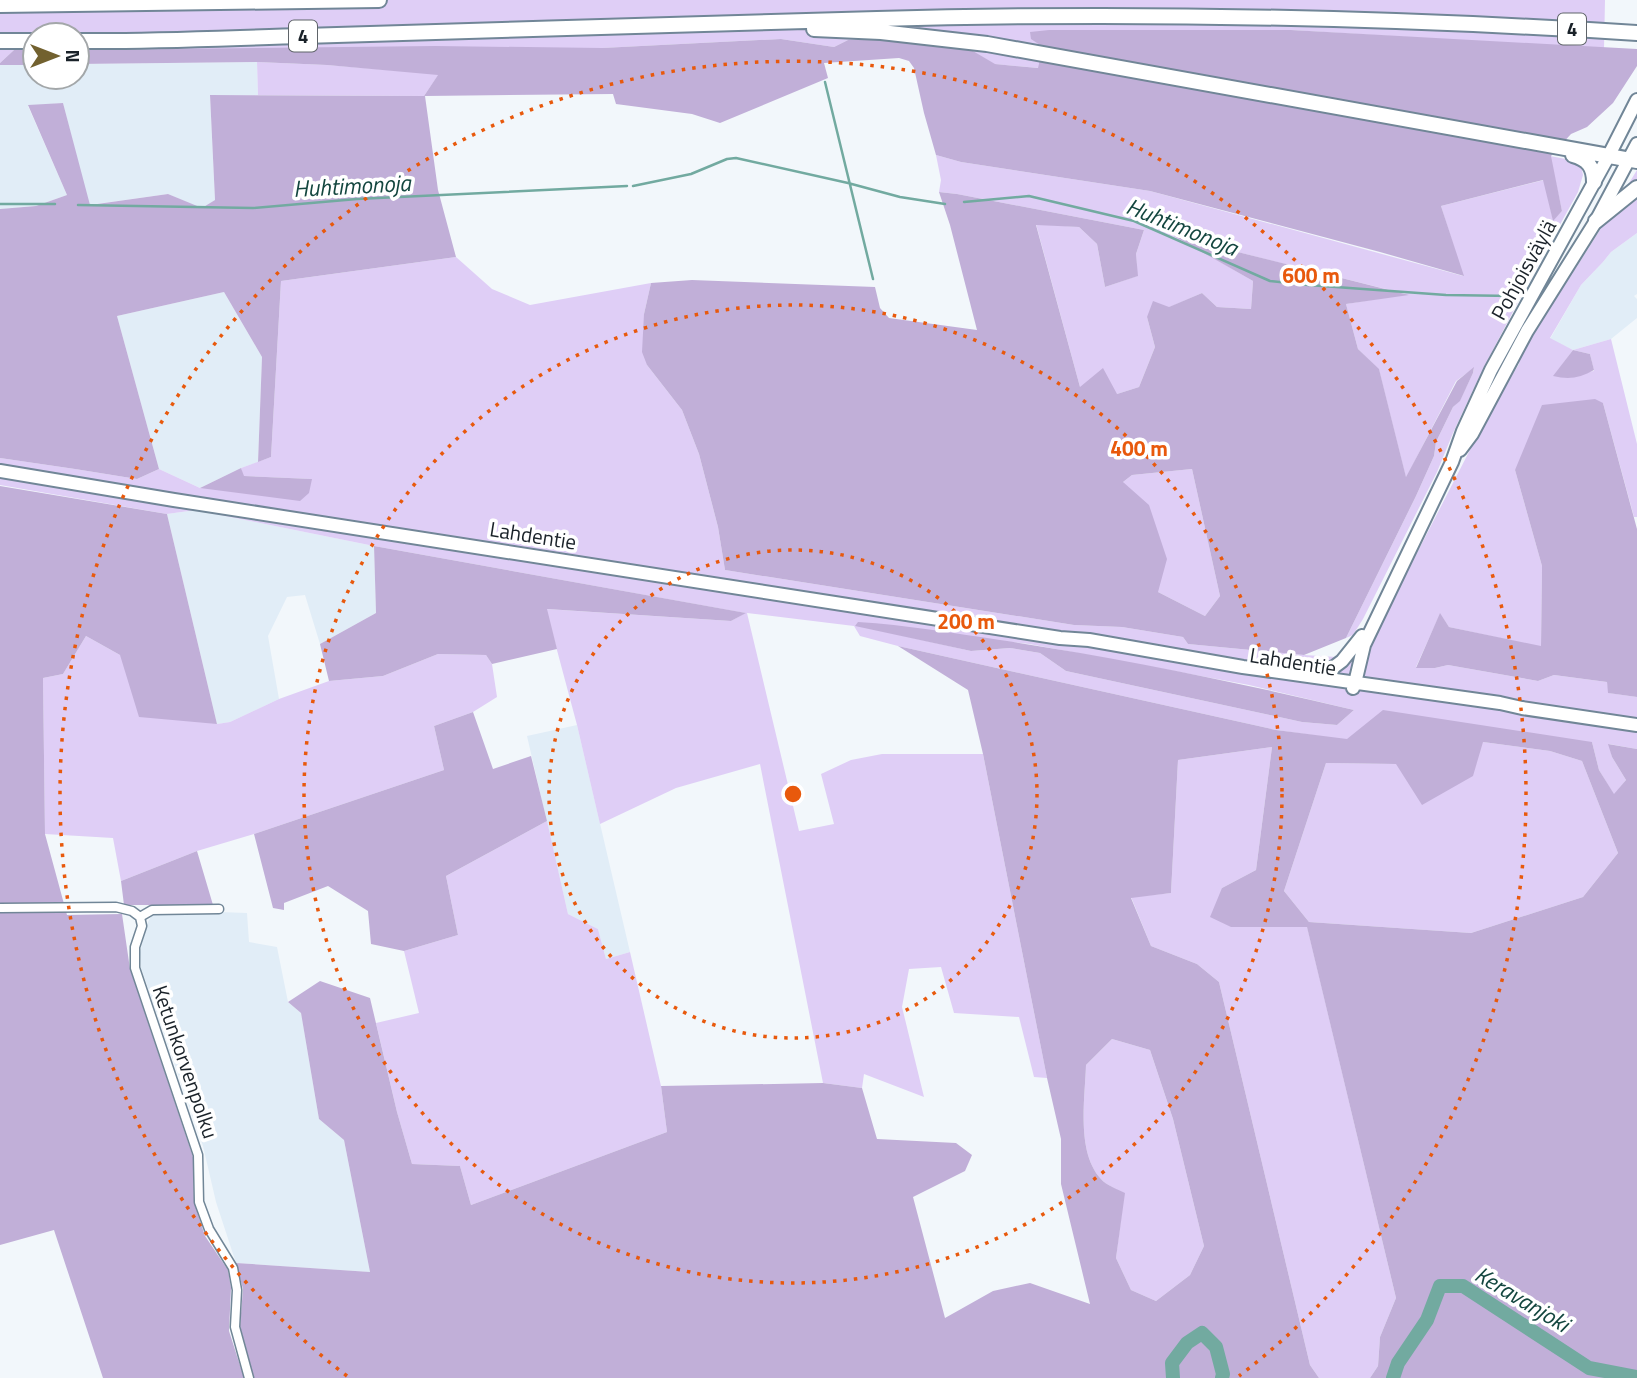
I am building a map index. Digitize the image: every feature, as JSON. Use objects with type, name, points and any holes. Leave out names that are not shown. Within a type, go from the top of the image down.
[{"type":"highway","name":"4","points":[[0,5],[379,0]]},
{"type":"highway","name":"4","points":[[91,41],[883,18],[1136,16],[1507,25],[1637,33]]},
{"type":"highway","points":[[722,24],[881,32],[987,44],[1633,160]]},
{"type":"highway","points":[[0,41],[21,41]]},
{"type":"highway","points":[[1556,147],[1583,158],[1594,172],[1594,182]]},
{"type":"highway","points":[[1595,221],[1637,188]]},
{"type":"main road","name":"Pohjoisväylä","points":[[1352,686],[1352,663],[1362,636],[1452,462],[1491,370],[1637,100]]},
{"type":"main road","name":"Pohjoisväylä","points":[[1452,462],[1472,434],[1522,340],[1633,160],[1637,144]]},
{"type":"main road","name":"Lahdentie","points":[[0,471],[1060,638],[1089,640],[1352,686]]},
{"type":"main road","name":"Pohjoisväylä","points":[[1352,686],[1364,645],[1415,536]]},
{"type":"main road","name":"Pohjoisväylä","points":[[1310,677],[1342,661],[1362,636]]},
{"type":"main road","name":"Lahdentie","points":[[1060,638],[1089,647],[1352,686],[1500,703],[1637,725]]},
{"type":"street","points":[[0,908],[117,907],[132,911],[140,917],[152,910],[219,909]]},
{"type":"street","name":"Ketunkorvenpolku","points":[[140,917],[142,926],[135,947],[135,968],[198,1155],[200,1202],[209,1229],[233,1268],[237,1290],[235,1326],[249,1378]]},
{"type":"shaded area","points":[[0,0],[1605,0],[1604,49],[1291,30],[1043,47],[1039,68],[994,64],[968,48],[848,40],[834,47],[781,39],[602,48],[91,50],[91,21],[21,21],[21,50],[14,50],[0,63]]},
{"type":"shaded area","points":[[1291,30],[1637,49],[1637,66],[1613,103],[1587,127],[1571,134],[1551,156],[1562,211],[1553,221],[1543,180],[1441,206],[1464,276],[1150,191],[961,162],[936,155],[914,68],[909,61],[899,58],[824,63],[828,78],[720,123],[692,114],[616,104],[613,94],[425,96],[438,190],[456,257],[281,281],[271,457],[258,462],[262,357],[224,292],[117,316],[159,469],[137,479],[0,458],[0,209],[36,206],[67,195],[28,105],[63,103],[90,205],[168,194],[202,208],[215,200],[210,95],[424,96],[438,75],[257,62],[91,64],[91,50],[435,46],[602,48],[781,39],[834,47],[848,40],[909,40],[968,48],[995,64],[1038,68],[1043,47],[1031,39],[1030,32]]},
{"type":"shaded area","points":[[14,50],[21,50],[21,65],[0,63]]},
{"type":"shaded area","points":[[257,62],[258,95],[210,95],[215,200],[202,209],[168,194],[89,205],[63,103],[28,106],[67,195],[36,206],[0,209],[0,65],[21,65],[21,91],[91,91],[91,64]]},
{"type":"shaded area","points":[[257,62],[439,74],[424,96],[258,95]]},
{"type":"shaded area","points":[[936,155],[961,162],[1150,191],[1463,276],[1441,206],[1544,180],[1553,220],[1562,211],[1550,156],[1576,161],[1581,166],[1583,175],[1578,192],[1483,369],[1437,472],[1363,619],[1353,635],[1346,638],[1416,496],[1434,456],[1436,442],[1453,407],[1460,400],[1474,368],[1456,381],[1406,478],[1379,370],[1358,349],[1346,304],[1406,294],[1177,237],[1253,281],[1251,309],[1217,307],[1202,293],[1147,317],[1155,347],[1139,387],[1117,394],[1080,387],[1036,224],[1079,227],[1097,244],[1105,287],[1137,276],[1136,254],[1144,230],[939,192],[941,180]]},
{"type":"shaded area","points":[[1637,170],[1637,233],[1611,252],[1581,285],[1550,338],[1573,350],[1611,339],[1637,444],[1637,517],[1634,517],[1603,403],[1515,470],[1542,566],[1541,647],[1449,627],[1440,614],[1416,667],[1435,668],[1448,665],[1538,681],[1554,675],[1607,682],[1609,693],[1637,697],[1637,749],[1609,744],[1612,757],[1626,780],[1614,795],[1599,770],[1592,742],[1347,740],[1276,730],[898,646],[860,636],[854,626],[747,613],[799,831],[834,824],[821,774],[851,760],[882,754],[983,754],[1047,1078],[1034,1077],[1019,1017],[954,1013],[941,967],[909,969],[902,1007],[924,1097],[864,1074],[862,1088],[823,1083],[760,764],[676,788],[600,824],[546,609],[731,621],[745,613],[374,546],[196,510],[167,514],[0,485],[0,458],[137,479],[159,469],[200,488],[312,479],[243,476],[241,468],[271,457],[281,281],[456,257],[492,289],[530,305],[651,283],[644,314],[647,365],[682,410],[699,454],[718,527],[725,570],[1074,625],[1122,627],[1183,637],[1188,644],[1369,659],[1380,625],[1491,409],[1519,364],[1520,355]],"holes":[[[1573,350],[1590,354],[1594,371],[1554,376]],[[855,625],[1029,644],[1249,685],[1354,710],[1337,725],[1302,722],[1066,671],[1040,653],[1010,648],[971,651]]]},
{"type":"shaded area","points":[[939,192],[1144,230],[1136,254],[1138,276],[1105,287],[1097,244],[1079,227],[1036,225],[1080,387],[1103,368],[1117,394],[1139,387],[1155,347],[1147,317],[1153,301],[1169,307],[1202,293],[1217,307],[1251,309],[1253,281],[1174,236],[1409,295],[1346,304],[1358,349],[1379,369],[1406,477],[1457,381],[1474,367],[1473,373],[1436,442],[1434,456],[1416,496],[1346,638],[1304,655],[1188,644],[1183,637],[1122,627],[1074,625],[725,570],[718,527],[699,454],[682,410],[647,365],[642,352],[644,314],[651,283],[692,280],[875,287],[880,308],[889,318],[977,330]],"holes":[[[1192,469],[1220,596],[1205,616],[1158,592],[1167,559],[1149,505],[1123,482],[1132,475]]]},
{"type":"shaded area","points":[[1637,233],[1637,294],[1634,296],[1637,299],[1637,318],[1611,339],[1573,350],[1550,339],[1581,285],[1611,252]]},
{"type":"shaded area","points":[[224,292],[262,357],[258,462],[200,488],[159,469],[117,316]]},
{"type":"shaded area","points":[[1573,350],[1590,354],[1594,370],[1574,378],[1553,376]]},
{"type":"shaded area","points":[[1595,399],[1603,403],[1637,529],[1637,697],[1608,693],[1607,682],[1554,675],[1538,681],[1448,665],[1416,668],[1440,613],[1449,627],[1541,646],[1542,566],[1515,470],[1542,405]]},
{"type":"shaded area","points":[[241,468],[244,476],[312,479],[309,493],[300,501],[200,488]]},
{"type":"shaded area","points":[[1192,469],[1220,596],[1205,616],[1158,592],[1123,482],[1132,475]]},
{"type":"shaded area","points":[[0,486],[167,514],[217,724],[139,717],[120,655],[86,636],[63,674],[43,678],[45,834],[67,915],[122,914],[130,969],[193,1157],[194,1202],[205,1236],[228,1270],[231,1288],[229,1331],[244,1378],[103,1378],[54,1230],[0,1245]]},
{"type":"shaded area","points":[[196,510],[374,546],[376,613],[320,644],[305,595],[287,597],[268,636],[279,699],[230,722],[217,724],[167,514]]},
{"type":"shaded area","points":[[374,546],[746,613],[731,621],[547,609],[557,649],[492,664],[486,655],[438,654],[383,676],[329,681],[320,644],[376,613]]},
{"type":"shaded area","points":[[858,622],[1000,640],[1089,655],[1222,680],[1354,710],[1337,725],[1302,722],[1066,671],[1040,653],[1010,648],[971,651],[855,626]]},
{"type":"shaded area","points":[[86,636],[120,655],[217,724],[230,722],[279,699],[329,681],[383,676],[438,654],[486,655],[492,664],[497,697],[473,712],[434,726],[444,770],[197,851],[121,881],[113,838],[45,834],[43,678],[63,674]]},
{"type":"shaded area","points":[[898,646],[1276,730],[1347,739],[1383,710],[1592,742],[1599,770],[1614,794],[1626,780],[1612,757],[1608,744],[1637,749],[1637,1378],[1370,1378],[1378,1366],[1380,1337],[1396,1298],[1307,927],[1231,927],[1210,917],[1222,888],[1256,870],[1272,747],[1178,760],[1171,893],[1131,898],[1151,946],[1197,964],[1219,982],[1310,1365],[1319,1378],[254,1378],[240,1326],[243,1289],[236,1263],[370,1272],[344,1140],[319,1119],[301,1013],[288,1002],[320,981],[370,998],[412,1164],[460,1166],[471,1205],[667,1132],[661,1086],[823,1083],[862,1088],[877,1139],[956,1143],[972,1155],[965,1171],[913,1197],[945,1318],[993,1291],[1030,1283],[1090,1304],[1061,1184],[1061,1139],[968,690]],"holes":[[[1483,742],[1550,751],[1582,761],[1618,853],[1583,897],[1471,933],[1309,922],[1284,891],[1326,763],[1396,764],[1422,805],[1473,776]],[[1112,1039],[1150,1050],[1173,1119],[1204,1246],[1190,1275],[1156,1301],[1131,1290],[1116,1258],[1125,1193],[1101,1179],[1093,1168],[1085,1140],[1086,1065]]]},
{"type":"shaded area","points":[[473,712],[493,769],[531,756],[547,821],[446,876],[458,935],[404,951],[371,944],[368,911],[328,886],[284,903],[284,910],[273,908],[254,834],[444,770],[434,726]]},
{"type":"shaded area","points":[[577,725],[630,952],[606,959],[598,929],[568,914],[527,736]]},
{"type":"shaded area","points":[[1483,742],[1550,751],[1582,761],[1618,853],[1583,897],[1471,933],[1309,922],[1284,891],[1326,763],[1396,764]]},
{"type":"shaded area","points":[[1272,747],[1256,870],[1222,888],[1231,927],[1307,926],[1396,1298],[1380,1337],[1378,1366],[1370,1378],[1319,1378],[1310,1365],[1219,982],[1197,964],[1151,946],[1131,897],[1171,893],[1178,760]]},
{"type":"shaded area","points":[[547,821],[568,914],[598,929],[606,959],[630,952],[661,1086],[667,1132],[471,1205],[460,1166],[412,1164],[376,1023],[419,1013],[404,951],[458,935],[446,876]]},
{"type":"shaded area","points":[[197,851],[213,905],[124,905],[121,881]]},
{"type":"shaded area","points":[[153,913],[247,913],[249,942],[277,947],[288,1002],[301,1013],[319,1119],[344,1140],[370,1272],[236,1263],[216,1202],[203,1146],[141,968],[140,952],[147,924]]},
{"type":"shaded area","points":[[1112,1039],[1150,1050],[1173,1119],[1204,1246],[1190,1275],[1156,1301],[1131,1290],[1116,1258],[1124,1194],[1101,1179],[1093,1168],[1085,1140],[1086,1065]]},
{"type":"waterway","name":"Huhtimonoja","points":[[825,82],[873,279]]},
{"type":"waterway","name":"Huhtimonoja","points":[[633,186],[691,174],[736,158],[900,197],[945,204]]},
{"type":"waterway","name":"Huhtimonoja","points":[[78,205],[253,208],[357,199],[627,186]]},
{"type":"waterway","name":"Huhtimonoja","points":[[964,202],[1029,196],[1134,221],[1270,281],[1446,295],[1513,296]]},
{"type":"waterway","name":"Huhtimonoja","points":[[0,204],[55,204]]},
{"type":"waterway","name":"Keravanjoki","points":[[1393,1378],[1398,1363],[1427,1320],[1440,1286],[1463,1286],[1589,1368],[1637,1377]]},
{"type":"waterway","name":"Keravanjoki","points":[[1173,1378],[1172,1363],[1187,1343],[1202,1333],[1216,1347],[1222,1378]]}]
